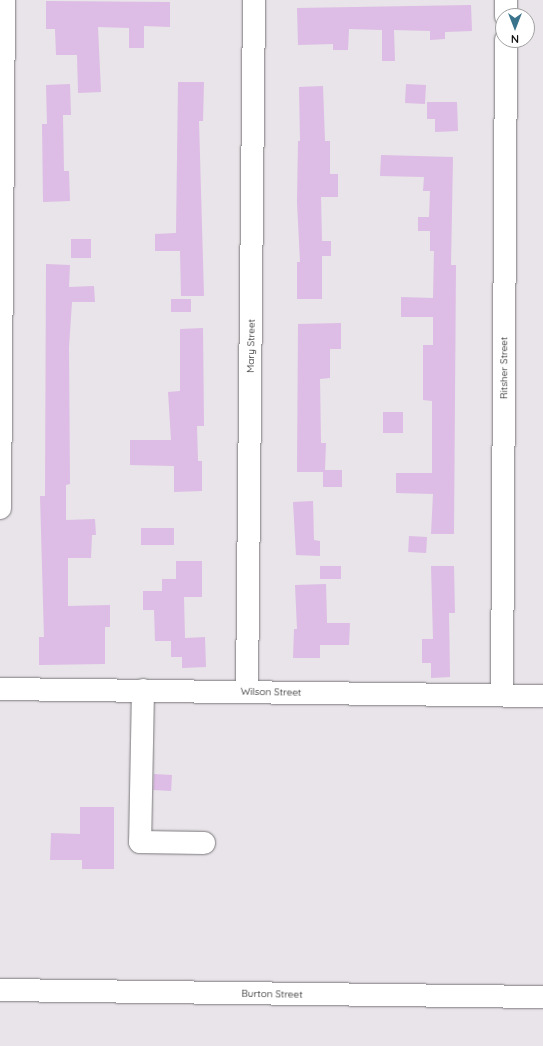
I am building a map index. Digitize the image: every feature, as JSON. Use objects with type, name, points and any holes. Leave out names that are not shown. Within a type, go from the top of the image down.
[{"type":"street","points":[[0,508],[4,0]]},
{"type":"street","name":"Mary Street","points":[[247,692],[254,0]]},
{"type":"street","name":"Ritsher Street","points":[[502,695],[506,48]]},
{"type":"street","name":"Wilson Street","points":[[0,688],[543,696]]},
{"type":"street","points":[[143,690],[140,842],[204,843]]},
{"type":"street","name":"Burton Street","points":[[0,990],[543,997]]},
{"type":"building","points":[[46,1],[170,2],[170,27],[144,26],[144,48],[129,48],[129,28],[98,27],[101,92],[78,93],[77,55],[56,55],[55,29],[46,29]]},
{"type":"building","points":[[471,5],[472,31],[445,32],[445,39],[430,40],[430,31],[394,30],[395,61],[382,61],[382,30],[349,29],[348,50],[333,50],[333,44],[298,45],[297,8]]},
{"type":"building","points":[[178,82],[204,82],[203,121],[199,121],[204,296],[181,296],[180,251],[155,251],[155,234],[176,233]]},
{"type":"building","points":[[70,84],[71,115],[63,115],[64,171],[69,171],[70,201],[43,202],[42,124],[47,124],[46,85]]},
{"type":"building","points":[[406,84],[426,85],[425,104],[405,103]]},
{"type":"building","points":[[323,86],[325,141],[330,141],[330,174],[338,174],[338,197],[321,197],[322,241],[331,241],[331,256],[322,256],[322,299],[297,299],[297,262],[300,262],[297,202],[298,141],[300,141],[299,87]]},
{"type":"building","points":[[427,102],[457,102],[458,131],[435,132],[435,119],[427,119]]},
{"type":"building","points":[[381,155],[453,157],[451,265],[456,265],[454,534],[431,534],[433,494],[396,493],[396,473],[432,473],[432,401],[423,400],[423,345],[433,345],[433,317],[401,317],[401,297],[433,298],[434,251],[430,251],[430,231],[418,231],[418,217],[429,217],[430,191],[423,191],[424,177],[380,176]]},
{"type":"building","points":[[71,239],[91,239],[91,258],[71,258]]},
{"type":"building","points":[[46,264],[70,265],[69,287],[94,286],[95,302],[72,302],[69,347],[70,484],[66,485],[66,520],[95,519],[96,535],[92,535],[91,558],[68,558],[68,606],[110,605],[110,627],[105,627],[105,664],[39,665],[39,637],[44,637],[40,496],[45,496]]},
{"type":"building","points":[[171,299],[191,299],[191,312],[171,312]]},
{"type":"building","points":[[341,323],[341,349],[330,349],[330,378],[320,379],[321,443],[326,443],[325,470],[342,470],[342,487],[323,487],[323,472],[297,472],[298,324]]},
{"type":"building","points":[[203,328],[204,426],[197,426],[198,461],[202,461],[202,491],[174,492],[174,466],[130,465],[130,440],[171,440],[168,392],[180,391],[180,329]]},
{"type":"building","points":[[383,412],[403,412],[403,433],[383,433]]},
{"type":"building","points":[[313,501],[314,540],[320,541],[320,556],[296,555],[293,502]]},
{"type":"building","points":[[141,528],[174,528],[174,545],[141,545]]},
{"type":"building","points":[[409,536],[427,537],[426,553],[408,552]]},
{"type":"building","points":[[176,561],[202,561],[202,597],[184,597],[185,638],[205,637],[206,667],[182,668],[182,657],[171,657],[171,641],[155,641],[154,610],[143,610],[143,591],[162,591],[162,579],[176,579]]},
{"type":"building","points":[[320,566],[341,566],[341,579],[320,579]]},
{"type":"building","points":[[431,566],[454,566],[455,613],[449,613],[450,677],[431,678],[431,663],[422,663],[422,639],[433,639]]},
{"type":"building","points":[[326,584],[327,623],[350,623],[349,645],[320,645],[320,658],[293,658],[294,629],[297,629],[295,585]]},
{"type":"building","points":[[154,774],[172,775],[171,791],[153,790]]},
{"type":"building","points":[[80,807],[114,807],[114,869],[82,869],[82,860],[50,860],[51,833],[80,834]]}]
